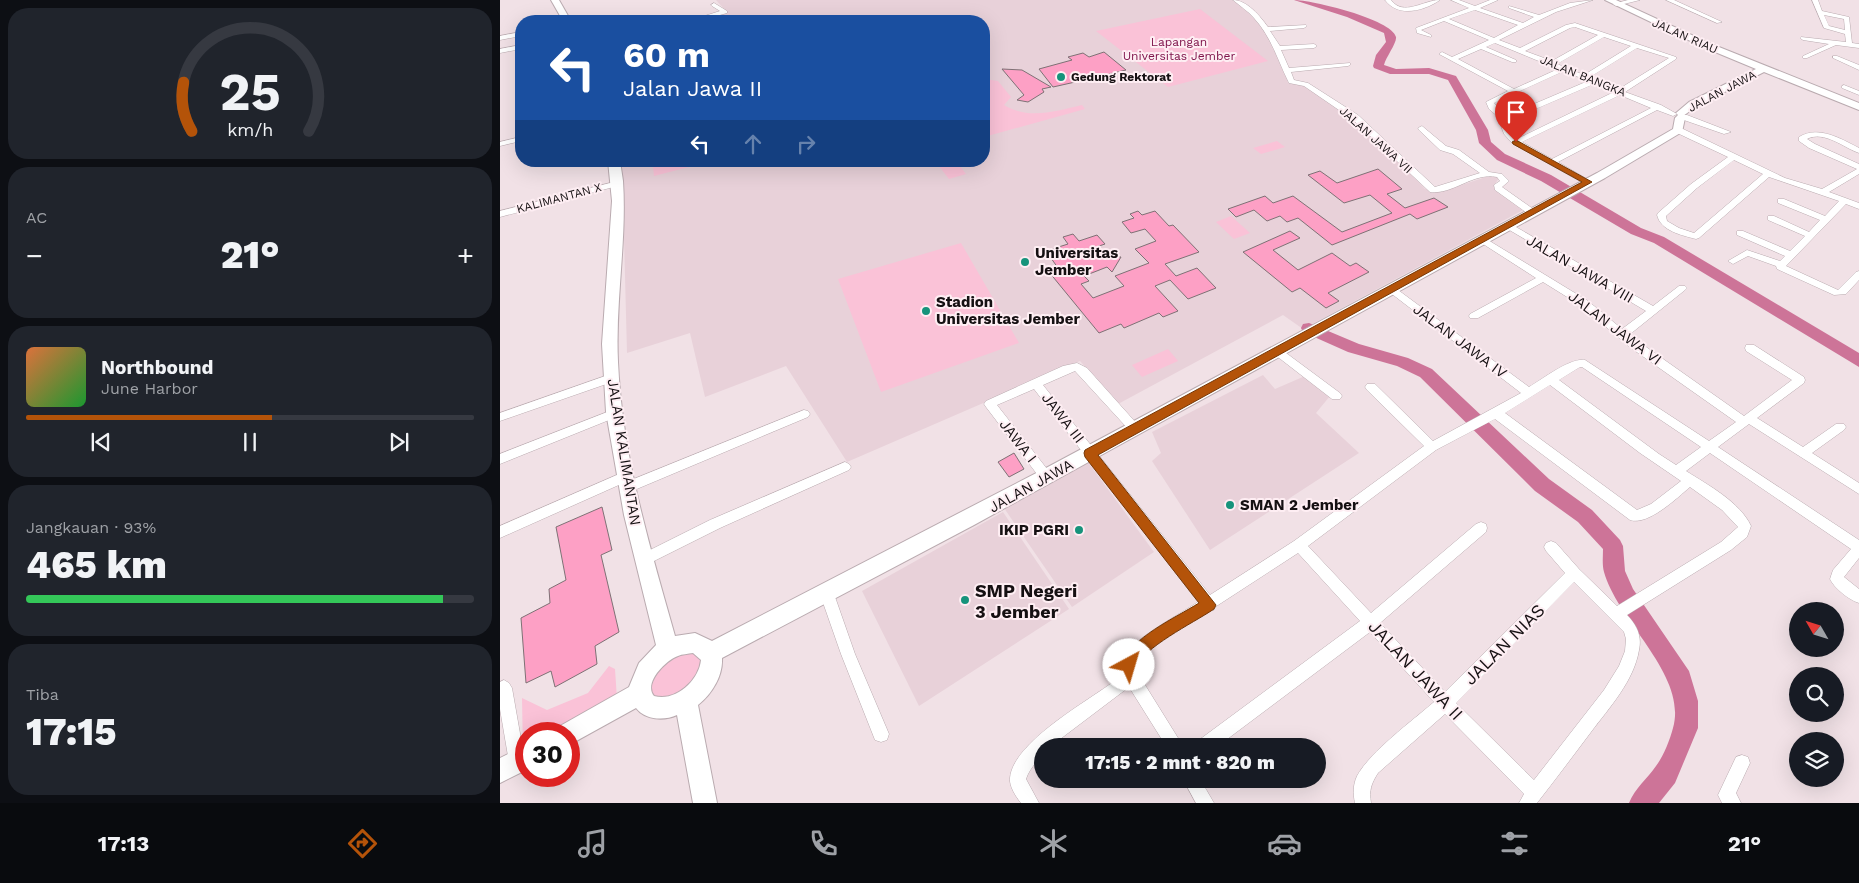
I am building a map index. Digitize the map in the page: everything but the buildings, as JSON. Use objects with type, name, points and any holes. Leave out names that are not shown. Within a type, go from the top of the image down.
[{"type":"main road","points":[[555,0],[564,15]]},
{"type":"main road","name":"JALAN RIAU","points":[[1612,2],[1763,69],[1859,107]]},
{"type":"main road","name":"JALAN JAWA","points":[[710,653],[827,594],[1047,478],[1134,428],[1278,352],[1391,288],[1558,200],[1670,136],[1678,130],[1680,115],[1693,104],[1763,69]]},
{"type":"main road","name":"JALAN KALIMANTAN","points":[[615,167],[618,183],[610,320],[611,378],[627,482],[643,560],[668,649]]},
{"type":"main road","points":[[695,643],[707,647],[712,666],[700,689],[686,701],[669,708],[656,708],[642,700],[639,694],[639,685],[647,669],[668,649],[695,643]]},
{"type":"main road","points":[[580,727],[639,694]]},
{"type":"main road","points":[[686,701],[705,803]]},
{"type":"street","name":"JALAN JAWA VII","points":[[1236,0],[1250,9],[1267,29],[1291,82],[1306,84],[1355,117],[1433,190],[1445,188],[1486,173]]},
{"type":"street","points":[[1388,0],[1397,8],[1404,10],[1437,0]]},
{"type":"street","points":[[1454,0],[1523,25]]},
{"type":"street","points":[[1429,36],[1419,32],[1418,29],[1495,0]]},
{"type":"street","points":[[1454,59],[1538,17],[1590,0]]},
{"type":"street","points":[[1612,2],[1637,0]]},
{"type":"street","points":[[1669,0],[1719,22]]},
{"type":"street","points":[[1685,0],[1695,4]]},
{"type":"street","points":[[1815,0],[1826,28],[1848,32]]},
{"type":"street","points":[[1426,4],[1435,8]]},
{"type":"street","points":[[714,5],[725,12],[714,15]]},
{"type":"street","points":[[1511,7],[1538,17]]},
{"type":"street","points":[[1444,11],[1453,15]]},
{"type":"street","points":[[1820,12],[1846,17],[1849,44]]},
{"type":"street","name":"JALAN BANGKA","points":[[1443,19],[1658,107],[1727,132]]},
{"type":"street","points":[[1267,29],[1304,26]]},
{"type":"street","points":[[1516,142],[1621,91],[1674,58],[1579,26],[1570,26],[1520,51]]},
{"type":"street","points":[[1552,64],[1602,34]]},
{"type":"street","points":[[500,38],[515,35]]},
{"type":"street","points":[[1803,38],[1859,46]]},
{"type":"street","points":[[1805,57],[1837,42]]},
{"type":"street","points":[[1277,48],[1314,46]]},
{"type":"street","points":[[1585,77],[1635,46]]},
{"type":"street","points":[[500,51],[515,47]]},
{"type":"street","points":[[1481,47],[1514,61]]},
{"type":"street","points":[[1843,53],[1835,58],[1859,68]]},
{"type":"street","points":[[1442,54],[1513,91]]},
{"type":"street","points":[[1286,70],[1348,64]]},
{"type":"street","points":[[1564,69],[1490,103],[1506,123],[1508,134],[1516,142],[1586,184]]},
{"type":"street","points":[[1506,123],[1594,81]]},
{"type":"street","points":[[1844,87],[1859,93]]},
{"type":"street","points":[[1552,162],[1658,107]]},
{"type":"street","points":[[1422,128],[1443,148],[1456,152],[1486,173],[1503,178],[1504,181],[1498,185],[1498,188],[1533,213]]},
{"type":"street","points":[[1678,130],[1768,174],[1859,206]]},
{"type":"street","points":[[1859,151],[1820,134],[1811,134],[1802,139],[1812,146],[1859,167]]},
{"type":"street","points":[[500,144],[515,140]]},
{"type":"street","points":[[1734,156],[1694,186],[1660,218],[1668,225],[1695,237],[1768,174]]},
{"type":"street","points":[[1822,192],[1859,171]]},
{"type":"street","name":"KALIMANTAN X","points":[[500,214],[618,183]]},
{"type":"street","points":[[1782,265],[1827,220],[1844,200]]},
{"type":"street","points":[[1780,201],[1827,220]]},
{"type":"street","points":[[1771,218],[1810,236]]},
{"type":"street","name":"JALAN JAWA VIII","points":[[1509,226],[1652,310]]},
{"type":"street","points":[[1740,233],[1791,255]]},
{"type":"street","name":"JALAN JAWA VI","points":[[1483,240],[1584,303],[1622,334],[1745,420],[1803,453],[1859,489]]},
{"type":"street","points":[[1733,261],[1747,253],[1782,265]]},
{"type":"street","points":[[1782,265],[1780,267],[1787,272],[1831,292],[1842,292],[1859,274]]},
{"type":"street","points":[[1474,316],[1543,278]]},
{"type":"street","name":"JALAN JAWA IV","points":[[1391,288],[1529,393]]},
{"type":"street","points":[[1622,334],[1682,288]]},
{"type":"street","points":[[1676,472],[1800,380],[1750,348]]},
{"type":"street","points":[[1278,352],[1336,396]]},
{"type":"street","points":[[1170,738],[1129,674],[1129,662],[1138,651],[1299,545],[1432,447],[1496,413],[1578,363],[1585,364],[1859,548],[1838,574],[1837,579],[1859,598]]},
{"type":"street","points":[[1036,384],[1075,367],[1082,370],[1134,428]]},
{"type":"street","points":[[500,417],[611,378]]},
{"type":"street","points":[[1549,379],[1722,504],[1737,516],[1745,528],[1726,546],[1626,609]]},
{"type":"street","name":"JAWA I","points":[[1036,384],[990,404],[1047,478]]},
{"type":"street","name":"JAWA III","points":[[1036,384],[1090,453]]},
{"type":"street","points":[[1371,387],[1432,447]]},
{"type":"street","points":[[500,459],[615,413]]},
{"type":"street","points":[[1496,413],[1635,516],[1642,515],[1652,509],[1689,481]]},
{"type":"street","points":[[500,532],[804,414]]},
{"type":"street","points":[[1803,453],[1840,427]]},
{"type":"street","points":[[1090,453],[1209,605]]},
{"type":"street","points":[[643,560],[715,524],[845,467]]},
{"type":"street","points":[[1216,738],[1371,622],[1481,528]]},
{"type":"street","name":"JALAN JAWA II","points":[[1299,545],[1531,798]]},
{"type":"street","points":[[1531,798],[1609,695],[1629,661],[1633,639],[1626,609],[1574,573],[1551,547]]},
{"type":"street","name":"JALAN NIAS","points":[[1363,803],[1361,792],[1363,782],[1372,767],[1445,703],[1574,573]]},
{"type":"street","points":[[827,594],[848,654],[881,734]]},
{"type":"street","points":[[1031,803],[1019,783],[1019,773],[1024,761],[1041,744],[1116,689],[1129,674]]},
{"type":"street","points":[[502,689],[514,764]]},
{"type":"street","points":[[1733,803],[1726,795],[1742,763]]},
{"type":"street","points":[[1197,788],[1206,803]]},
{"type":"shaded area","name":"Universitas Jember","points":[[716,0],[1233,0],[1246,8],[1266,33],[1281,62],[1288,83],[1304,84],[1355,119],[1356,125],[1390,151],[1425,189],[1440,192],[1492,175],[1499,178],[1495,184],[1496,189],[1525,209],[1303,329],[1283,315],[1118,404],[1080,361],[847,462],[786,366],[705,397],[690,333],[627,353],[622,167],[990,167],[990,15],[716,15],[727,12]]},
{"type":"shaded area","name":"SMAN 2 Jember","points":[[1263,375],[1275,389],[1305,376],[1330,396],[1316,413],[1359,453],[1210,550],[1152,461],[1161,453],[1152,432]]},
{"type":"shaded area","name":"IKIP PGRI","points":[[1088,462],[1154,552],[1072,607],[1004,508]]},
{"type":"shaded area","name":"SMP Negeri 3 Jember","points":[[1003,512],[1069,609],[919,706],[862,591]]},
{"type":"green space","name":"Lapangan Universitas Jember","points":[[1200,9],[1268,61],[1168,87],[1096,31]]},
{"type":"green space","points":[[990,80],[998,81],[1011,97],[1004,105],[1013,110],[1043,113],[1082,105],[1085,109],[990,135]]},
{"type":"green space","points":[[1277,141],[1285,147],[1261,154],[1253,148]]},
{"type":"green space","points":[[653,167],[689,167],[654,176]]},
{"type":"green space","points":[[940,167],[961,167],[966,174],[949,179]]},
{"type":"green space","points":[[1231,216],[1250,233],[1234,239],[1216,222]]},
{"type":"green space","name":"Stadion Universitas Jember","points":[[961,243],[1019,343],[881,392],[838,279]]},
{"type":"green space","points":[[1168,349],[1178,361],[1142,377],[1132,365]]},
{"type":"green space","points":[[683,645],[712,666],[669,708],[639,685]]},
{"type":"green space","points":[[609,666],[615,669],[617,699],[578,722],[522,722],[522,698],[547,710],[588,693]]},
{"type":"waterway","points":[[1298,0],[1350,15],[1387,31],[1391,36],[1391,42],[1381,55],[1378,66],[1396,72],[1429,71],[1452,78],[1482,130],[1485,143],[1501,157],[1546,178],[1636,231],[1659,240],[1859,361]]},
{"type":"waterway","points":[[1309,328],[1353,348],[1402,362],[1426,373],[1542,485],[1585,516],[1613,546],[1614,571],[1625,596],[1681,679],[1686,701],[1686,728],[1666,774],[1642,803]]},
{"type":"place","name":"Gedung Rektorat","points":[[1061,77]]},
{"type":"place","name":"Universitas Jember","points":[[1025,262]]},
{"type":"place","name":"Stadion Universitas Jember","points":[[926,311]]},
{"type":"place","name":"SMAN 2 Jember","points":[[1230,505]]},
{"type":"place","name":"IKIP PGRI","points":[[1079,530]]},
{"type":"place","name":"SMP Negeri 3 Jember","points":[[965,600]]},
{"type":"route","points":[[1129,665],[1131,658],[1144,645],[1209,605],[1090,453],[1588,182],[1527,150],[1516,142]]}]
